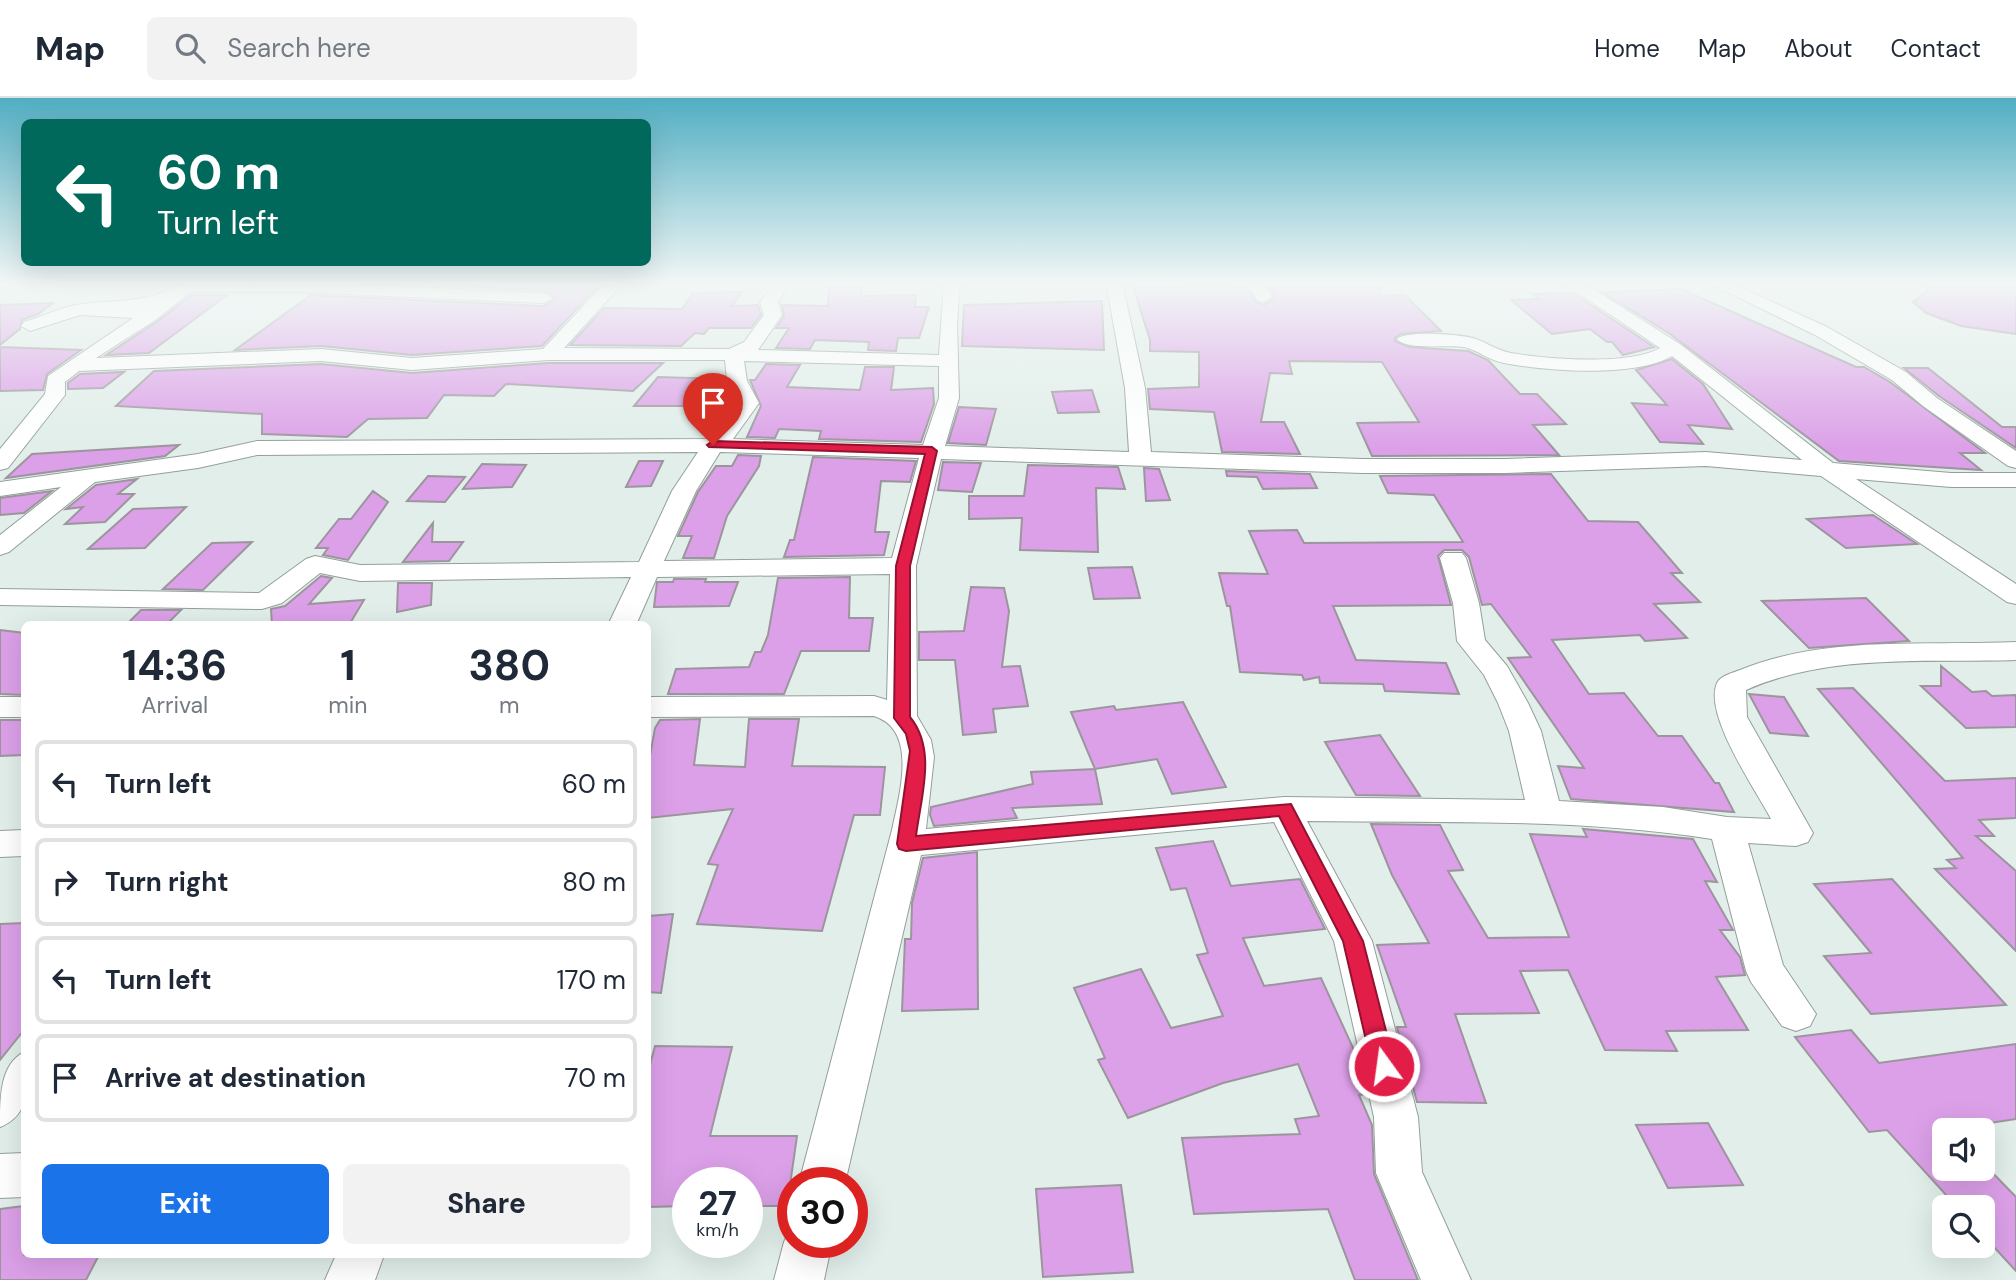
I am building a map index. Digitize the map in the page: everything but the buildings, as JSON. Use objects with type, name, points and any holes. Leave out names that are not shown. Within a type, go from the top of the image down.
[{"type":"street","points":[[0,463],[55,395],[55,380],[114,337]]},
{"type":"street","points":[[548,354],[564,337]]},
{"type":"street","points":[[734,354],[751,346],[757,337]]},
{"type":"street","points":[[902,718],[903,566],[932,451],[949,398],[949,337]]},
{"type":"street","points":[[1125,337],[1133,374],[1140,458]]},
{"type":"street","points":[[1656,337],[1828,470],[2016,596]]},
{"type":"street","points":[[1832,337],[1899,376],[1930,402],[2016,461]]},
{"type":"street","points":[[1406,339],[1468,342],[1506,358],[1614,366],[1656,358],[1673,348]]},
{"type":"street","points":[[74,365],[321,355],[412,364],[548,354],[734,354],[950,362]]},
{"type":"street","points":[[624,621],[684,491],[713,445],[730,431],[748,403],[737,381],[734,354]]},
{"type":"street","points":[[0,489],[257,449],[713,445],[1454,466],[1706,459],[1951,480],[2016,481]]},
{"type":"street","points":[[0,547],[88,477]]},
{"type":"street","points":[[1453,558],[1466,603],[1471,641],[1497,672],[1513,702],[1525,731],[1545,812]]},
{"type":"street","points":[[0,597],[262,601],[273,597],[315,564],[360,573],[646,572],[903,566]]},
{"type":"street","points":[[906,844],[1284,809],[1545,812],[1663,819],[1727,829],[1796,833],[1732,718],[1731,685],[1753,673],[1871,655],[2016,651]]},
{"type":"street","points":[[651,707],[874,706],[902,718],[914,733],[918,751],[906,844],[826,1167]]},
{"type":"street","points":[[0,707],[21,707]]},
{"type":"street","points":[[1284,809],[1353,941],[1396,1117],[1399,1173],[1446,1280]]},
{"type":"street","points":[[1727,829],[1765,971],[1796,1014]]},
{"type":"street","points":[[0,844],[21,843]]},
{"type":"street","points":[[0,1107],[21,1076]]},
{"type":"street","points":[[0,1176],[21,1174]]},
{"type":"street","points":[[350,1280],[359,1258]]},
{"type":"street","points":[[799,1280],[804,1258]]},
{"type":"route","points":[[713,445],[932,451],[903,566],[902,718],[914,733],[918,751],[906,844],[1284,809],[1353,941],[1384,1066]]}]
